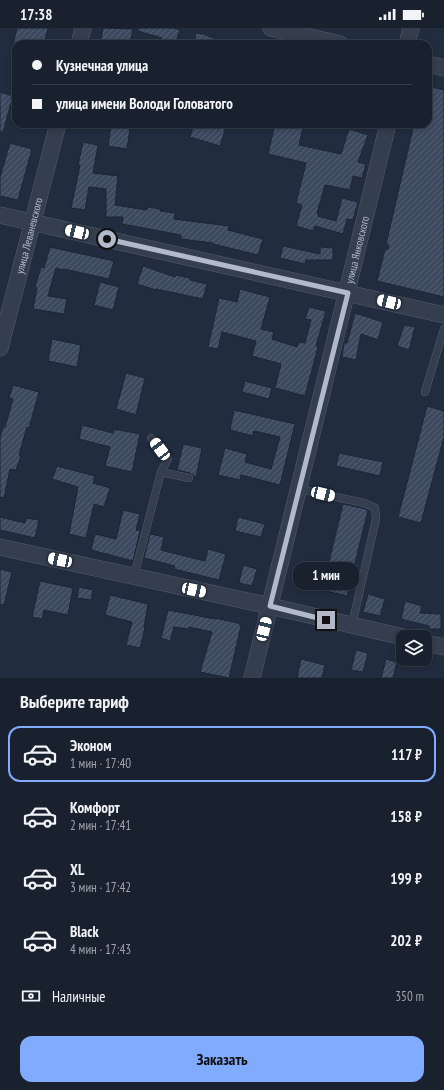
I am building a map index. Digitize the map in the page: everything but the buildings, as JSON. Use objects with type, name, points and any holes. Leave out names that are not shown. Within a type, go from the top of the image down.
[{"type":"street","points":[[80,40],[83,28]]},
{"type":"street","points":[[271,28],[323,40]]},
{"type":"street","points":[[408,40],[411,28]]},
{"type":"street","points":[[432,65],[444,68]]},
{"type":"street","name":"улица Леваневского","points":[[0,348],[57,128]]},
{"type":"street","name":"улица Янковского","points":[[252,678],[348,293],[387,128]]},
{"type":"street","points":[[0,214],[444,315]]},
{"type":"street","points":[[0,547],[270,606],[396,636]]},
{"type":"street","points":[[432,644],[444,647]]},
{"type":"lane","points":[[425,392],[444,329]]},
{"type":"lane","points":[[134,576],[161,472],[168,459],[152,438]]},
{"type":"lane","points":[[161,472],[190,478]]},
{"type":"lane","points":[[299,489],[364,503],[375,508],[376,519],[352,626]]},
{"type":"route","points":[[107,239],[348,293],[270,606],[326,620]]}]
